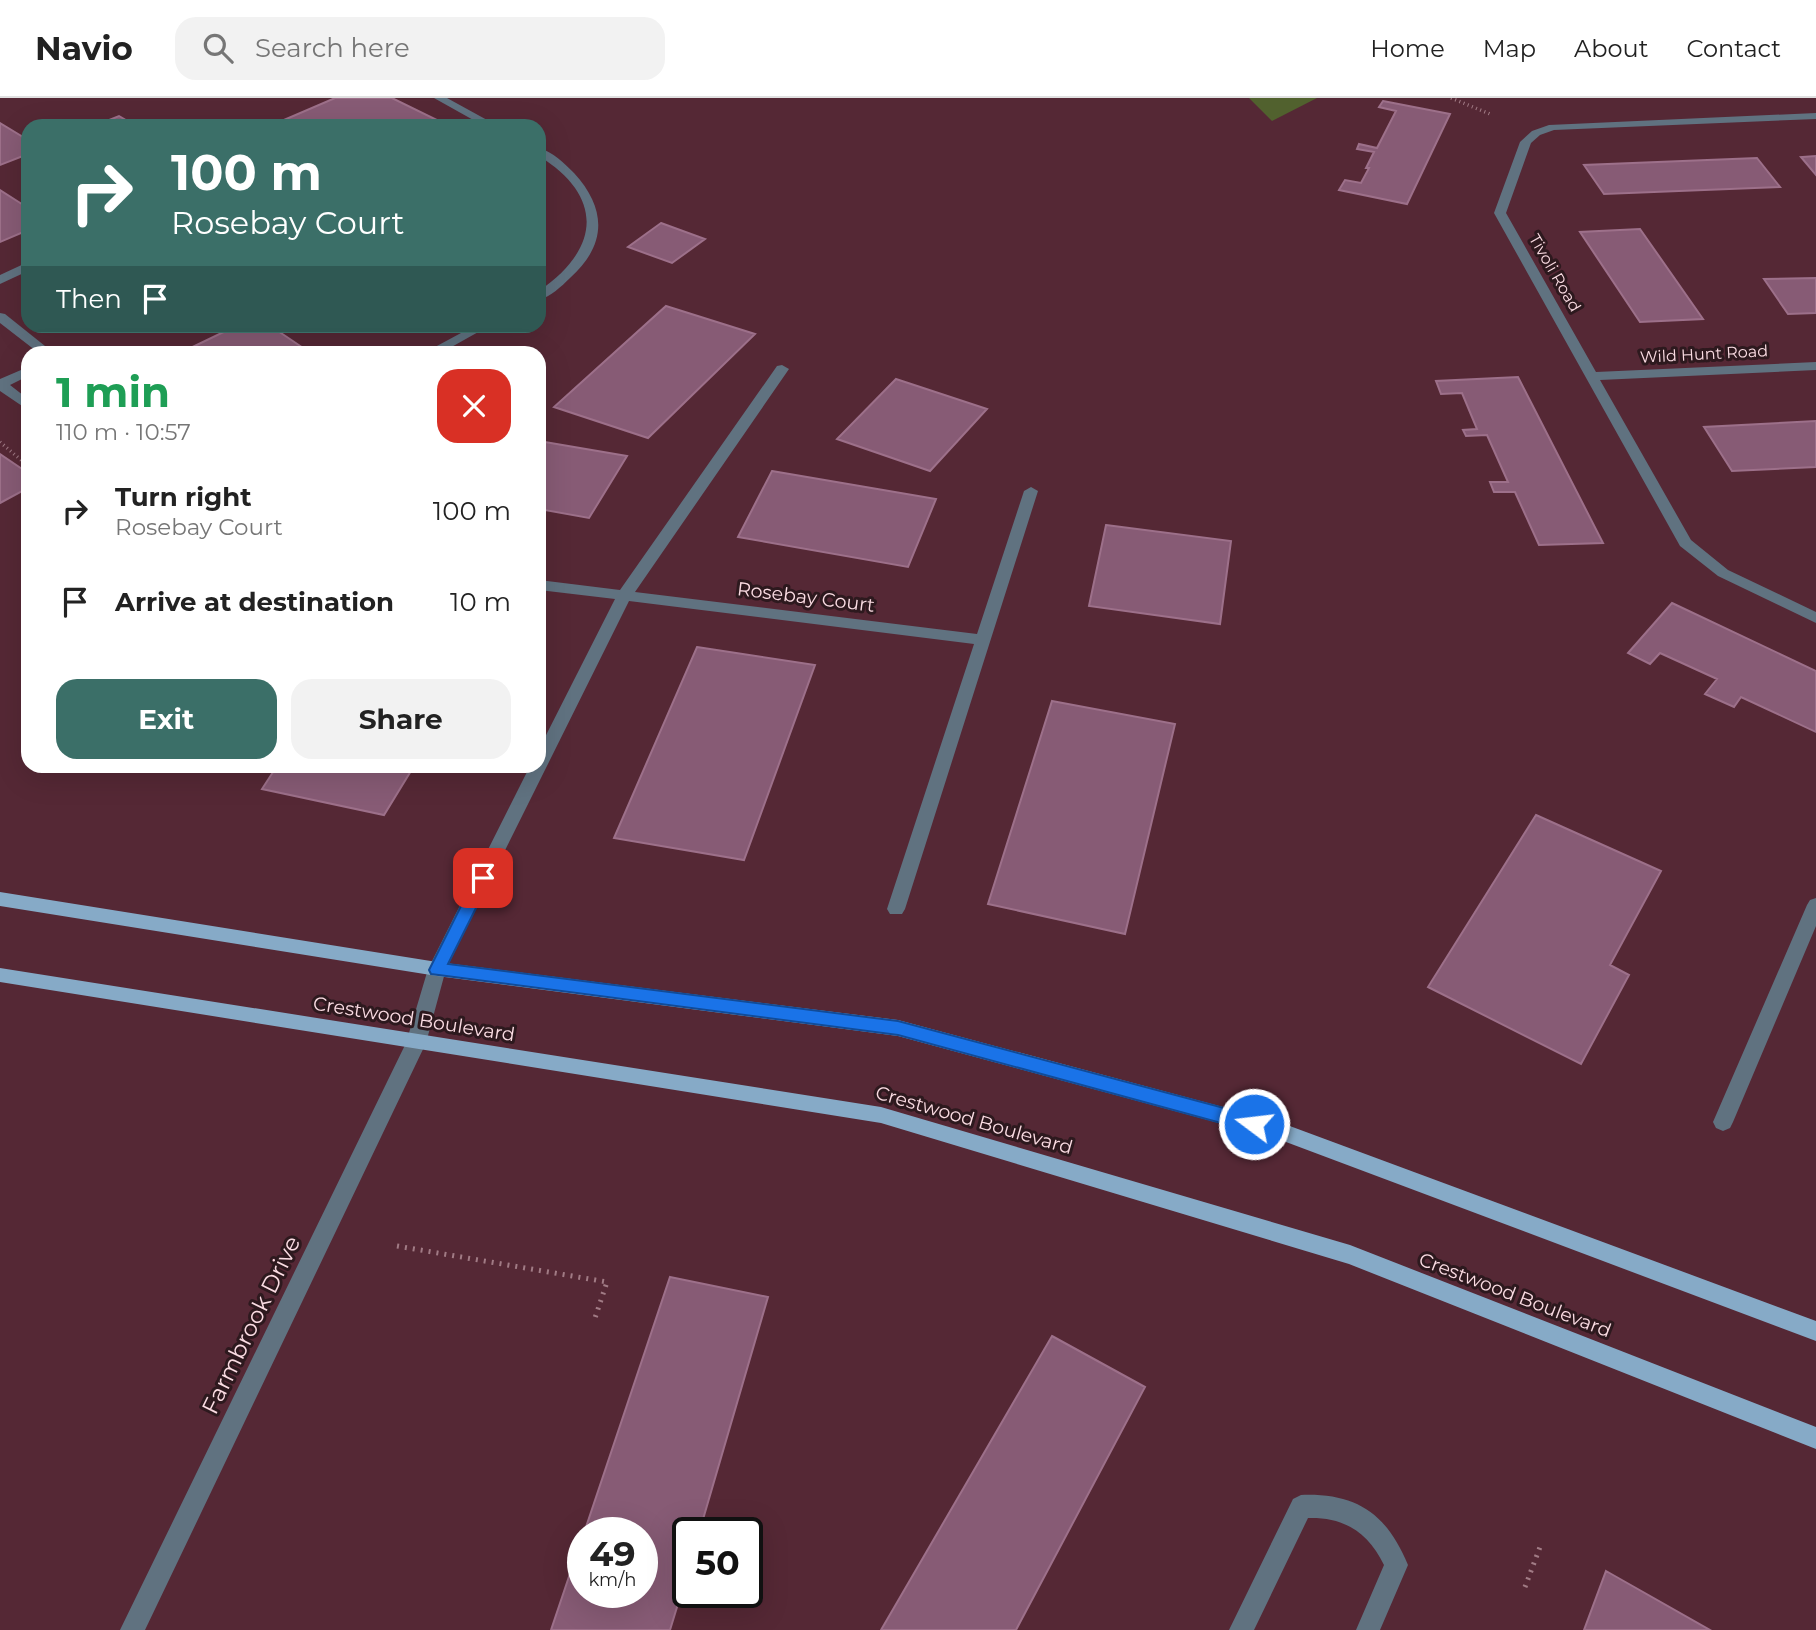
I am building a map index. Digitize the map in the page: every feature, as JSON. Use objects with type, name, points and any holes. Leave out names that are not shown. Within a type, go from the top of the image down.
[{"type":"main road","points":[[0,899],[437,970],[898,1028],[1279,1131],[1816,1331]]},
{"type":"main road","name":"Crestwood Boulevard","points":[[0,975],[416,1044],[881,1115],[1350,1255],[1816,1438]]},
{"type":"street","points":[[439,98],[479,119]]},
{"type":"street","name":"Tivoli Road","points":[[1816,117],[1553,127],[1536,133],[1526,142],[1500,213],[1685,542],[1723,573],[1816,618]]},
{"type":"street","points":[[546,155],[579,187],[594,220],[584,256],[546,292]]},
{"type":"street","points":[[0,280],[21,270]]},
{"type":"street","points":[[0,317],[21,333]]},
{"type":"street","points":[[21,333],[38,346]]},
{"type":"street","points":[[443,346],[468,333]]},
{"type":"street","name":"Wild Hunt Road","points":[[1594,376],[1816,366]]},
{"type":"street","points":[[546,752],[624,596],[782,369]]},
{"type":"street","points":[[21,374],[0,384],[21,400]]},
{"type":"street","points":[[896,909],[1031,491]]},
{"type":"street","name":"Rosebay Court","points":[[546,586],[983,640]]},
{"type":"street","points":[[416,1044],[437,970],[536,773]]},
{"type":"street","points":[[1723,1122],[1816,905]]},
{"type":"street","name":"Farmbrook Drive","points":[[132,1630],[416,1044]]},
{"type":"street","points":[[1241,1630],[1301,1507],[1320,1505],[1339,1507],[1375,1530],[1388,1546],[1396,1565],[1368,1630]]},
{"type":"path","points":[[1451,98],[1490,114]]},
{"type":"path","points":[[0,442],[21,460]]},
{"type":"path","points":[[397,1245],[607,1282],[594,1318]]},
{"type":"path","points":[[1525,1587],[1540,1548]]},
{"type":"green space","points":[[1249,98],[1317,98],[1272,121]]},
{"type":"building","points":[[335,98],[392,98],[435,119],[286,119]]},
{"type":"building","points":[[1383,101],[1450,114],[1407,204],[1339,190],[1345,180],[1361,183],[1369,168],[1366,168],[1374,152],[1357,149],[1359,144],[1377,148],[1396,111],[1379,107]]},
{"type":"building","points":[[0,123],[21,136],[21,157],[0,165]]},
{"type":"building","points":[[1816,156],[1816,175],[1801,157]]},
{"type":"building","points":[[1757,158],[1780,187],[1604,194],[1584,165]]},
{"type":"building","points":[[0,190],[21,204],[21,233],[0,242]]},
{"type":"building","points":[[661,223],[705,239],[672,263],[628,247]]},
{"type":"building","points":[[1640,229],[1703,319],[1640,322],[1580,232]]},
{"type":"building","points":[[1816,278],[1816,313],[1788,314],[1764,279]]},
{"type":"building","points":[[666,306],[755,334],[648,438],[554,407]]},
{"type":"building","points":[[222,333],[281,333],[300,346],[195,346]]},
{"type":"building","points":[[1518,377],[1603,543],[1539,545],[1515,492],[1494,492],[1490,482],[1508,482],[1487,435],[1466,436],[1463,430],[1477,429],[1462,393],[1441,394],[1436,381]]},
{"type":"building","points":[[896,379],[987,409],[930,471],[837,439]]},
{"type":"building","points":[[1816,421],[1816,467],[1732,471],[1704,427]]},
{"type":"building","points":[[546,442],[627,456],[589,518],[546,510]]},
{"type":"building","points":[[0,454],[21,468],[21,492],[0,503]]},
{"type":"building","points":[[772,471],[936,499],[908,567],[738,537]]},
{"type":"building","points":[[1106,525],[1231,541],[1220,624],[1089,606]]},
{"type":"building","points":[[1672,603],[1816,671],[1816,732],[1741,697],[1734,707],[1705,694],[1717,679],[1660,653],[1650,664],[1628,653]]},
{"type":"building","points":[[697,647],[815,665],[744,860],[614,838]]},
{"type":"building","points":[[1052,701],[1175,724],[1125,934],[988,904]]},
{"type":"building","points":[[272,773],[410,773],[384,815],[262,789]]},
{"type":"building","points":[[1536,815],[1661,871],[1610,965],[1629,975],[1581,1064],[1428,987]]},
{"type":"building","points":[[670,1277],[768,1297],[704,1517],[672,1517],[672,1608],[677,1608],[670,1630],[551,1630],[567,1582],[567,1608],[658,1608],[658,1517],[589,1517]]},
{"type":"building","points":[[1052,1336],[1145,1387],[1016,1630],[881,1630]]},
{"type":"building","points":[[1606,1571],[1710,1630],[1584,1630]]},
{"type":"route","points":[[483,878],[437,970],[898,1028],[1254,1124]]}]
